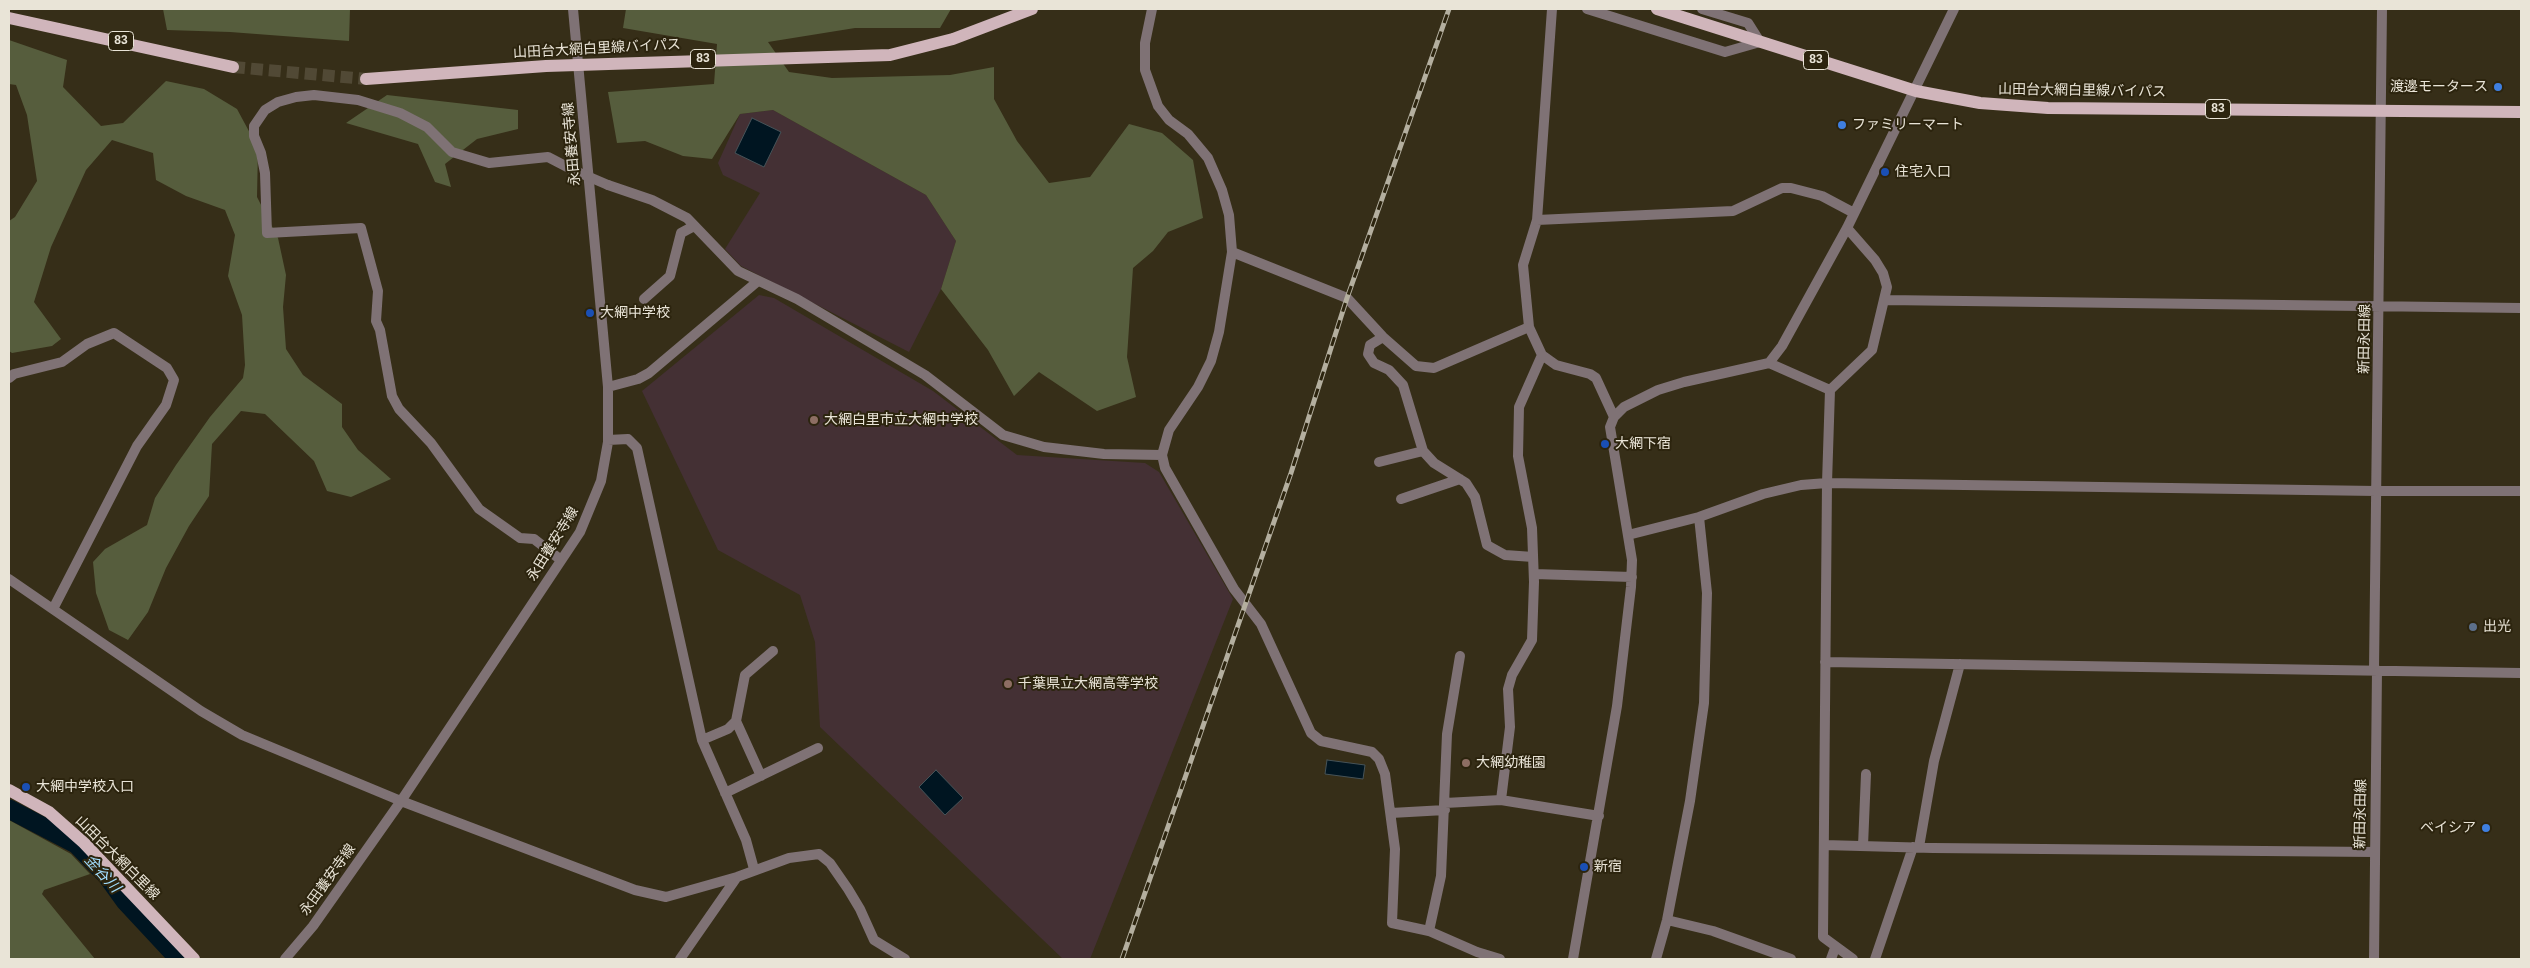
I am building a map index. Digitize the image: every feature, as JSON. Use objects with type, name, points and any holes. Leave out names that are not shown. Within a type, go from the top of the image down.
[{"type":"main road","name":"山田台大網白里線バイパス","points":[[366,79],[579,64],[890,55],[953,39],[1032,9]]},
{"type":"main road","name":"山田台大網白里線バイパス","points":[[1657,9],[1916,91],[1980,103],[2048,108],[2521,112]]},
{"type":"main road","name":"83","points":[[9,18],[233,67]]},
{"type":"main road","name":"山田台大網白里線","points":[[9,790],[49,812],[84,843],[194,959]]},
{"type":"street","name":"永田養安寺線","points":[[285,959],[312,926],[401,801],[580,532],[594,500],[608,440],[608,387],[573,9]]},
{"type":"street","points":[[1152,9],[1146,43],[1145,70],[1158,106],[1169,120],[1188,134],[1208,158],[1222,190],[1229,215],[1232,252],[1219,332],[1211,360],[1198,386],[1169,430],[1162,455],[1170,479],[1234,589],[1261,624],[1311,732],[1321,741],[1372,752],[1380,759],[1385,774],[1396,850],[1392,922],[1429,931],[1476,956],[1500,959]]},
{"type":"street","points":[[1552,9],[1537,220],[1523,265],[1529,327],[1542,354],[1556,365],[1590,374],[1596,378],[1614,416]]},
{"type":"street","points":[[1587,9],[1726,52],[1760,42],[1748,23],[1702,9]]},
{"type":"street","points":[[1769,363],[1782,346],[1847,228],[1916,91],[1954,9]]},
{"type":"street","name":"新田永田線","points":[[2374,959],[2376,491],[2382,9]]},
{"type":"street","points":[[561,560],[534,539],[520,538],[479,509],[431,443],[400,409],[392,396],[380,330],[376,321],[378,291],[361,228],[267,233],[265,173],[261,153],[254,136],[254,126],[265,110],[278,102],[314,95],[358,100],[400,112],[427,127],[452,152],[489,163],[548,157],[608,185],[652,200],[687,218],[738,271],[797,299],[925,375],[1003,435],[1013,440],[1044,447],[1104,454],[1162,455]]},
{"type":"street","points":[[1537,220],[1732,211],[1782,188],[1791,188],[1822,196],[1854,213]]},
{"type":"street","points":[[644,299],[670,276],[680,233],[694,226]]},
{"type":"street","points":[[1847,228],[1883,273],[1887,287],[1872,350],[1830,390],[1826,483],[1823,938],[1835,948],[1854,959]]},
{"type":"street","points":[[1232,252],[1347,298],[1383,337],[1416,366],[1434,368],[1529,327]]},
{"type":"street","points":[[608,387],[638,379],[649,373],[758,281]]},
{"type":"street","points":[[1885,300],[2521,308]]},
{"type":"street","points":[[9,378],[14,374],[62,362],[87,344],[114,333],[167,368],[174,380],[166,405],[137,446],[53,609]]},
{"type":"street","points":[[1383,337],[1370,345],[1368,354],[1374,363],[1389,370],[1403,384],[1423,451],[1434,464],[1466,483],[1475,497],[1487,545],[1505,555],[1533,557]]},
{"type":"street","points":[[1501,800],[1510,727],[1508,690],[1512,676],[1532,640],[1534,574],[1532,528],[1518,456],[1520,407],[1542,354]]},
{"type":"street","points":[[1573,959],[1617,706],[1632,577],[1632,560],[1610,427],[1614,416],[1624,407],[1658,390],[1684,382],[1769,363],[1830,390]]},
{"type":"street","points":[[608,440],[628,440],[637,448],[702,740],[746,840],[754,870]]},
{"type":"street","points":[[1379,462],[1423,451]]},
{"type":"street","points":[[1401,499],[1460,479]]},
{"type":"street","points":[[1628,534],[1699,517],[1763,494],[1801,485],[1826,483],[2376,491],[2521,491]]},
{"type":"street","points":[[1656,959],[1667,920],[1690,801],[1704,703],[1707,593],[1699,517]]},
{"type":"street","points":[[1534,574],[1632,577]]},
{"type":"street","points":[[9,579],[201,711],[242,735],[401,801],[635,890],[666,897],[737,877],[801,855],[820,854],[830,863],[848,889],[860,909],[874,940],[905,959]]},
{"type":"street","points":[[702,740],[728,730],[736,721],[745,676],[772,651]]},
{"type":"street","points":[[1429,931],[1441,876],[1447,734],[1460,656]]},
{"type":"street","points":[[1826,662],[2521,673]]},
{"type":"street","points":[[1875,959],[1916,847],[1934,761],[1960,664]]},
{"type":"street","points":[[736,721],[761,776]]},
{"type":"street","points":[[726,793],[818,748]]},
{"type":"street","points":[[1863,846],[1866,774]]},
{"type":"street","points":[[1391,812],[1501,800],[1599,816]]},
{"type":"street","points":[[1824,845],[2374,852]]},
{"type":"street","points":[[680,959],[737,877]]},
{"type":"street","points":[[1667,920],[1713,930],[1791,959]]},
{"type":"street","points":[[1831,959],[1835,948]]},
{"type":"shaded area","points":[[773,110],[926,195],[956,241],[941,289],[909,352],[741,266],[725,249],[760,193],[723,175],[718,163],[740,114]]},
{"type":"shaded area","name":"千葉県立大網高等学校","points":[[759,295],[774,298],[933,391],[1017,455],[1145,463],[1159,472],[1233,599],[1090,959],[1063,959],[820,727],[815,642],[800,595],[718,550],[642,391]]},
{"type":"green space","points":[[163,9],[350,9],[349,41],[230,32],[167,30]]},
{"type":"green space","points":[[626,9],[951,9],[940,28],[855,28],[768,42],[789,72],[832,78],[950,75],[994,67],[994,99],[1017,141],[1049,183],[1090,177],[1129,124],[1162,133],[1193,160],[1203,218],[1168,232],[1153,251],[1133,268],[1127,357],[1136,397],[1097,411],[1039,372],[1014,396],[988,350],[941,289],[956,241],[926,195],[773,110],[740,114],[712,159],[683,156],[645,141],[617,143],[608,92],[714,84],[717,44],[623,28]]},
{"type":"green space","points":[[9,40],[67,60],[63,87],[101,126],[123,123],[166,81],[204,89],[237,109],[258,148],[257,197],[278,238],[286,275],[283,307],[286,349],[303,375],[342,404],[342,427],[358,450],[391,479],[351,497],[327,491],[314,461],[265,414],[241,411],[212,444],[209,496],[189,526],[166,568],[148,612],[128,640],[109,630],[96,593],[93,562],[105,549],[147,525],[155,498],[176,465],[210,417],[243,378],[245,365],[242,315],[228,276],[235,235],[225,210],[186,196],[156,180],[153,153],[112,140],[86,170],[51,247],[34,302],[61,339],[52,346],[12,353],[9,351],[9,221],[15,217],[37,181],[27,115],[16,85],[9,84]]},
{"type":"green space","points":[[387,95],[518,110],[518,129],[477,139],[445,164],[451,187],[435,182],[418,144],[346,123]]},
{"type":"green space","points":[[9,820],[71,854],[90,874],[44,890],[42,894],[95,959],[9,959]]},
{"type":"water","points":[[752,118],[781,132],[764,167],[735,153]]},
{"type":"water","points":[[1327,760],[1365,765],[1363,779],[1325,774]]},
{"type":"water","points":[[936,770],[963,798],[945,815],[919,787]]},
{"type":"waterway","name":"金谷川","points":[[9,809],[76,844],[107,876],[125,901],[179,959]]},
{"type":"tunnel","points":[[233,67],[366,79]]},
{"type":"railway","points":[[1122,959],[1291,473],[1347,298],[1449,9]]},
{"type":"place","name":"渡邊モータース","points":[[2498,87]]},
{"type":"place","name":"ファミリーマート","points":[[1842,125]]},
{"type":"place","name":"住宅入口","points":[[1885,172]]},
{"type":"place","name":"大網中学校","points":[[590,313]]},
{"type":"place","name":"大網白里市立大網中学校","points":[[814,420]]},
{"type":"place","name":"大網下宿","points":[[1605,444]]},
{"type":"place","name":"出光","points":[[2473,627]]},
{"type":"place","name":"千葉県立大網高等学校","points":[[1008,684]]},
{"type":"place","name":"大網幼稚園","points":[[1466,763]]},
{"type":"place","name":"大網中学校入口","points":[[26,787]]},
{"type":"place","name":"ベイシア","points":[[2486,828]]},
{"type":"place","name":"新宿","points":[[1584,867]]}]
